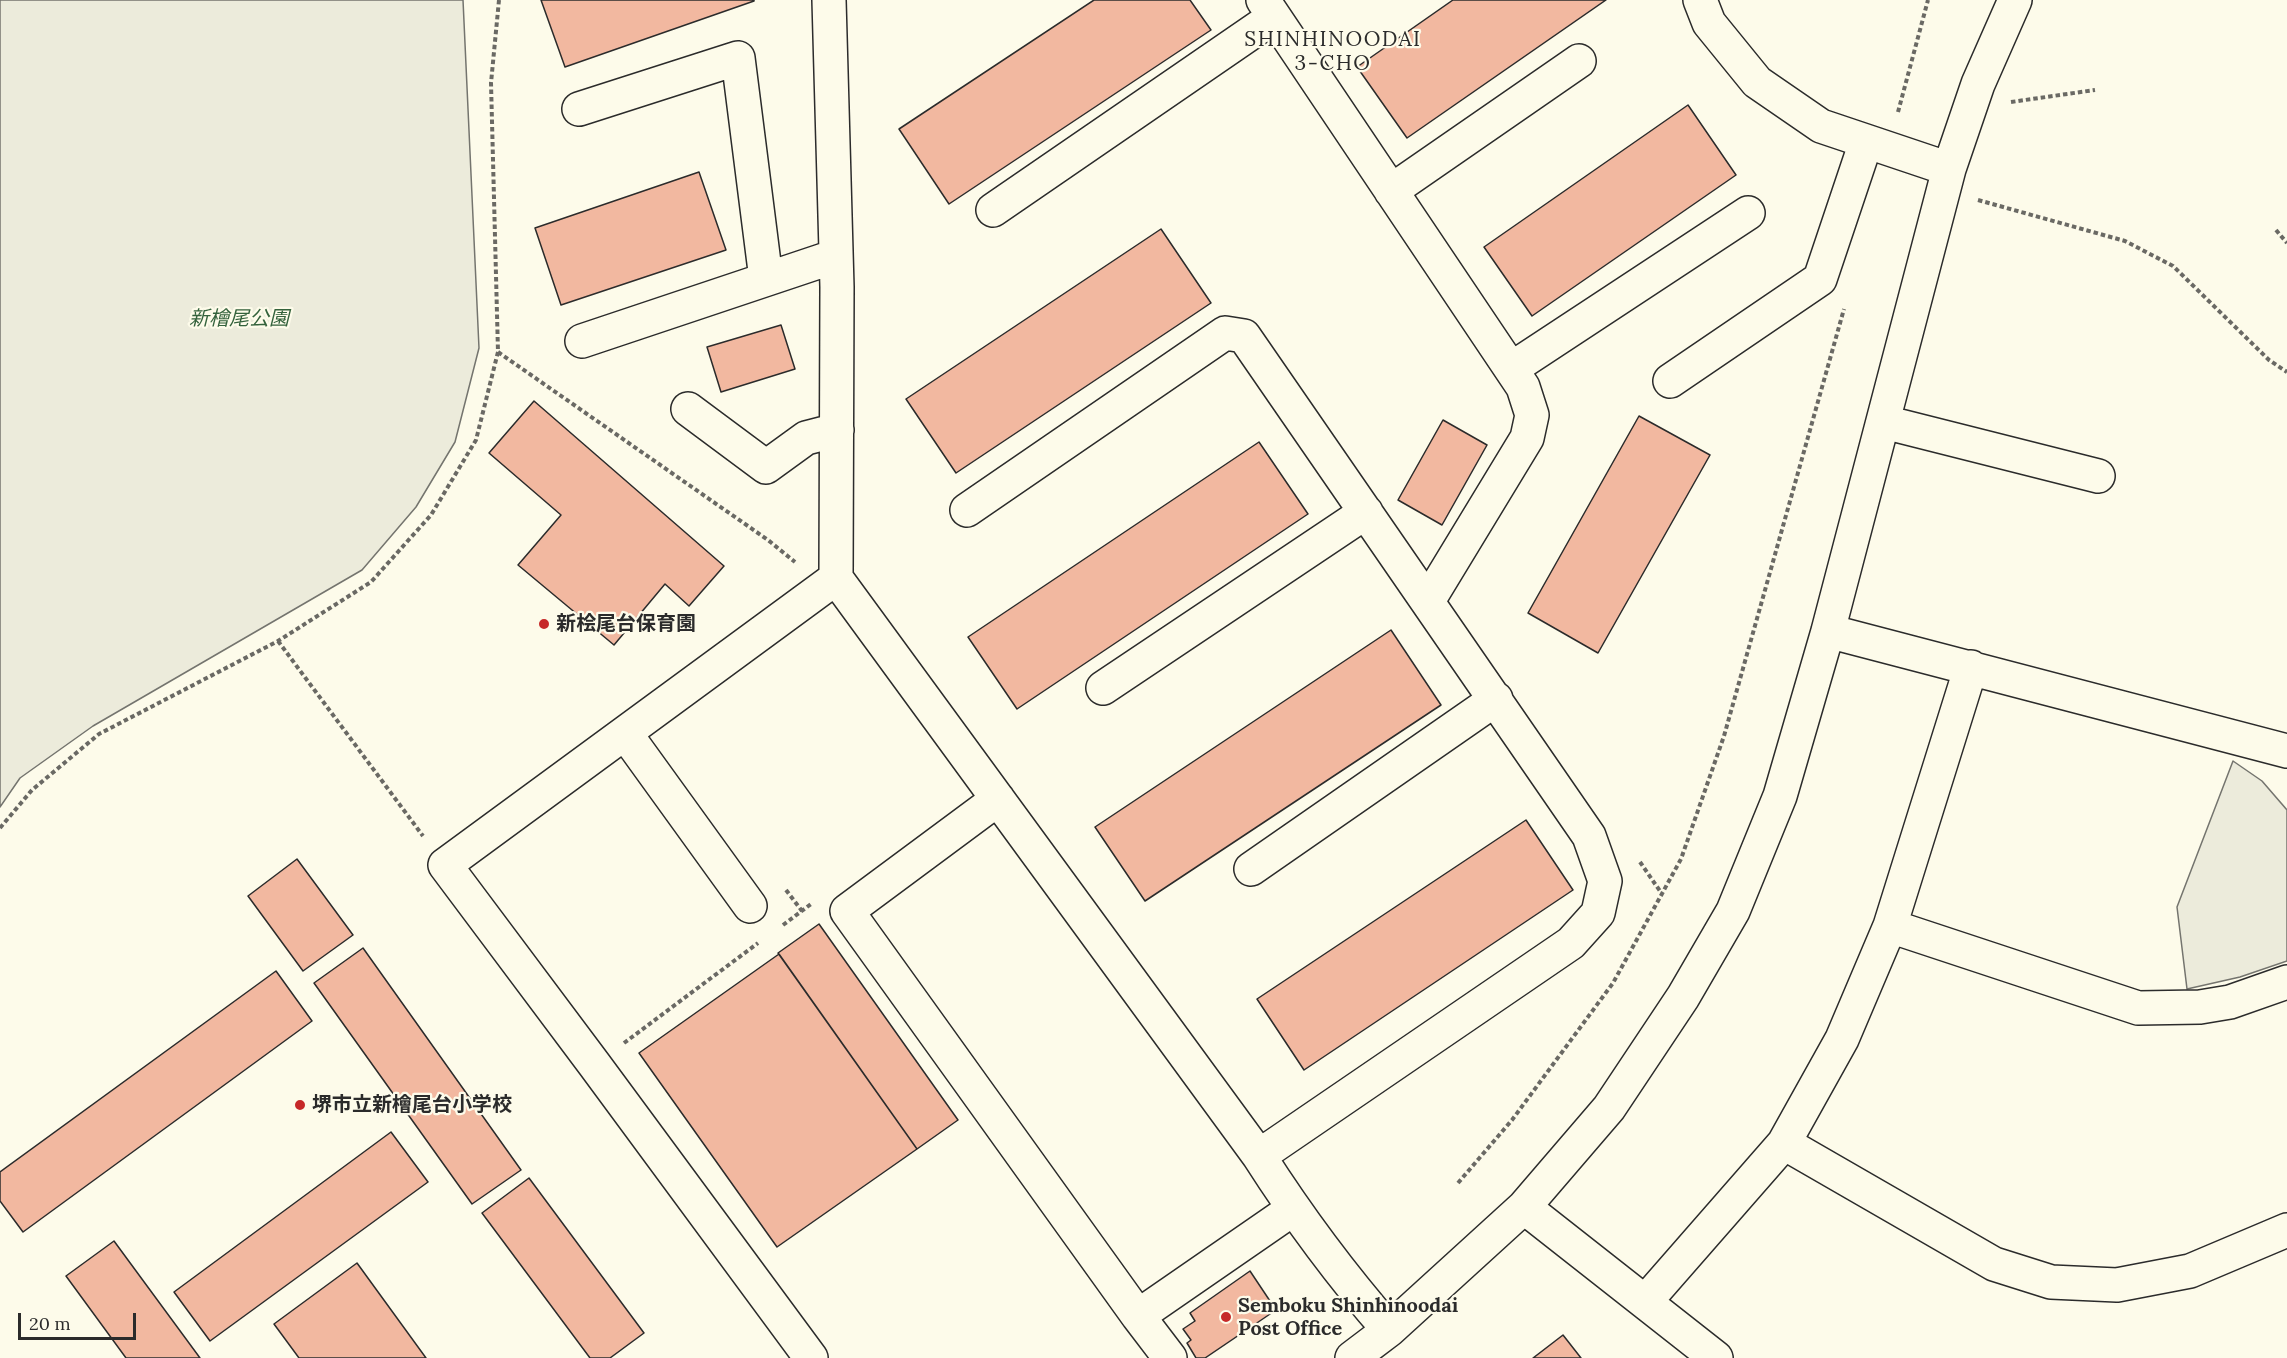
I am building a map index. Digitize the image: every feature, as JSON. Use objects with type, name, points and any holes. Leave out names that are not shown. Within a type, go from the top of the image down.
[{"type":"street","points":[[829,0],[836,256],[836,578],[1259,1156],[1293,1209],[1346,1280],[1389,1330]]},
{"type":"street","points":[[1700,0],[1709,23],[1757,82],[1821,126],[1949,169]]},
{"type":"street","points":[[1352,1358],[1389,1330],[1524,1207],[1609,1108],[1683,997],[1733,911],[1780,796],[1828,631],[1949,169],[1978,84],[2015,0]]},
{"type":"street","points":[[993,210],[1268,8],[1523,387],[1532,415],[1527,438],[1428,601]]},
{"type":"street","points":[[579,109],[738,58],[766,279]]},
{"type":"street","points":[[1391,191],[1579,61]]},
{"type":"street","points":[[1670,381],[1820,279],[1866,142]]},
{"type":"street","points":[[1511,369],[1748,213]]},
{"type":"street","points":[[582,341],[836,256]]},
{"type":"street","points":[[967,510],[1225,333],[1244,336],[1589,836],[1605,881],[1598,913],[1571,943],[1259,1156]]},
{"type":"street","points":[[688,410],[766,467],[806,438],[837,430]]},
{"type":"street","points":[[1884,422],[2098,476]]},
{"type":"street","points":[[1103,688],[1366,512]]},
{"type":"street","points":[[811,1358],[445,866],[836,578]]},
{"type":"street","points":[[1828,631],[2287,751]]},
{"type":"street","points":[[1645,1302],[1784,1143],[1842,1039],[1890,926],[1971,667]]},
{"type":"street","points":[[1251,869],[1496,699]]},
{"type":"street","points":[[625,733],[750,906]]},
{"type":"street","points":[[998,799],[846,911],[842,926],[1170,1358]]},
{"type":"street","points":[[1890,926],[2138,1008],[2200,1007],[2230,1002],[2287,982]]},
{"type":"street","points":[[1784,1143],[1994,1264],[2051,1282],[2117,1285],[2190,1271],[2287,1230]]},
{"type":"street","points":[[1524,1207],[1716,1358]]},
{"type":"street","points":[[1138,1316],[1293,1209]]},
{"type":"path","points":[[0,828],[32,790],[99,734],[278,641],[371,582],[431,515],[476,440],[498,352],[491,83],[499,0]]},
{"type":"path","points":[[1896,121],[1928,0]]},
{"type":"path","points":[[2004,103],[2094,90]]},
{"type":"path","points":[[1977,200],[2125,241],[2173,266],[2269,360],[2287,372]]},
{"type":"path","points":[[2276,230],[2287,243]]},
{"type":"path","points":[[1458,1183],[1512,1120],[1613,983],[1681,859],[1724,736],[1845,305]]},
{"type":"path","points":[[498,352],[768,540],[799,565]]},
{"type":"path","points":[[278,641],[445,866]]},
{"type":"path","points":[[781,885],[802,911]]},
{"type":"path","points":[[774,932],[814,902]]},
{"type":"path","points":[[594,1064],[764,939]]},
{"type":"green space","name":"新檜尾公園","points":[[0,0],[463,0],[479,348],[455,442],[416,507],[362,570],[93,726],[20,778],[0,807]]},
{"type":"green space","points":[[2233,761],[2262,781],[2287,810],[2287,961],[2240,977],[2187,989],[2177,907]]},
{"type":"building","points":[[541,0],[754,0],[754,1],[565,67]]},
{"type":"building","points":[[1094,0],[1190,0],[1211,30],[949,204],[899,129]]},
{"type":"building","points":[[1453,0],[1606,0],[1407,138],[1357,67]]},
{"type":"building","points":[[1688,105],[1736,175],[1532,316],[1484,247]]},
{"type":"building","points":[[699,172],[726,250],[561,305],[535,228]]},
{"type":"building","points":[[1161,229],[1211,303],[956,473],[906,399]]},
{"type":"building","points":[[781,325],[795,369],[721,392],[707,347]]},
{"type":"building","points":[[534,401],[724,566],[689,606],[665,584],[614,645],[518,565],[561,515],[489,453]]},
{"type":"building","points":[[1639,416],[1710,455],[1598,653],[1528,613]]},
{"type":"building","points":[[1443,420],[1487,445],[1442,525],[1398,500]]},
{"type":"building","points":[[1259,442],[1308,514],[1017,709],[968,637]]},
{"type":"building","points":[[1391,630],[1441,705],[1145,901],[1095,827]]},
{"type":"building","points":[[1526,820],[1573,890],[1304,1070],[1257,999]]},
{"type":"building","points":[[297,859],[353,935],[303,971],[248,896]]},
{"type":"building","points":[[819,924],[958,1120],[917,1149],[778,953]]},
{"type":"building","points":[[363,948],[521,1170],[472,1204],[314,983]]},
{"type":"building","points":[[779,954],[917,1149],[777,1247],[639,1053]]},
{"type":"building","points":[[276,971],[312,1021],[23,1232],[0,1201],[0,1172]]},
{"type":"building","points":[[391,1132],[428,1182],[210,1341],[174,1292]]},
{"type":"building","points":[[529,1178],[644,1333],[610,1358],[590,1358],[482,1213]]},
{"type":"building","points":[[114,1241],[200,1358],[126,1358],[66,1276]]},
{"type":"building","points":[[357,1263],[426,1358],[299,1358],[274,1324]]},
{"type":"building","points":[[1250,1271],[1276,1310],[1205,1358],[1196,1358],[1187,1343],[1191,1340],[1183,1329],[1195,1321],[1190,1313]]},
{"type":"building","points":[[1563,1335],[1581,1358],[1533,1358]]},
{"type":"place","name":"新桧尾台保育園","points":[[544,624]]},
{"type":"place","name":"堺市立新檜尾台小学校","points":[[300,1105]]},
{"type":"place","name":"Semboku Shinhinoodai Post Office","points":[[1226,1317]]},
{"type":"district","name":"SHINHINOODAI 3-CHO","points":[[1333,52]]}]
